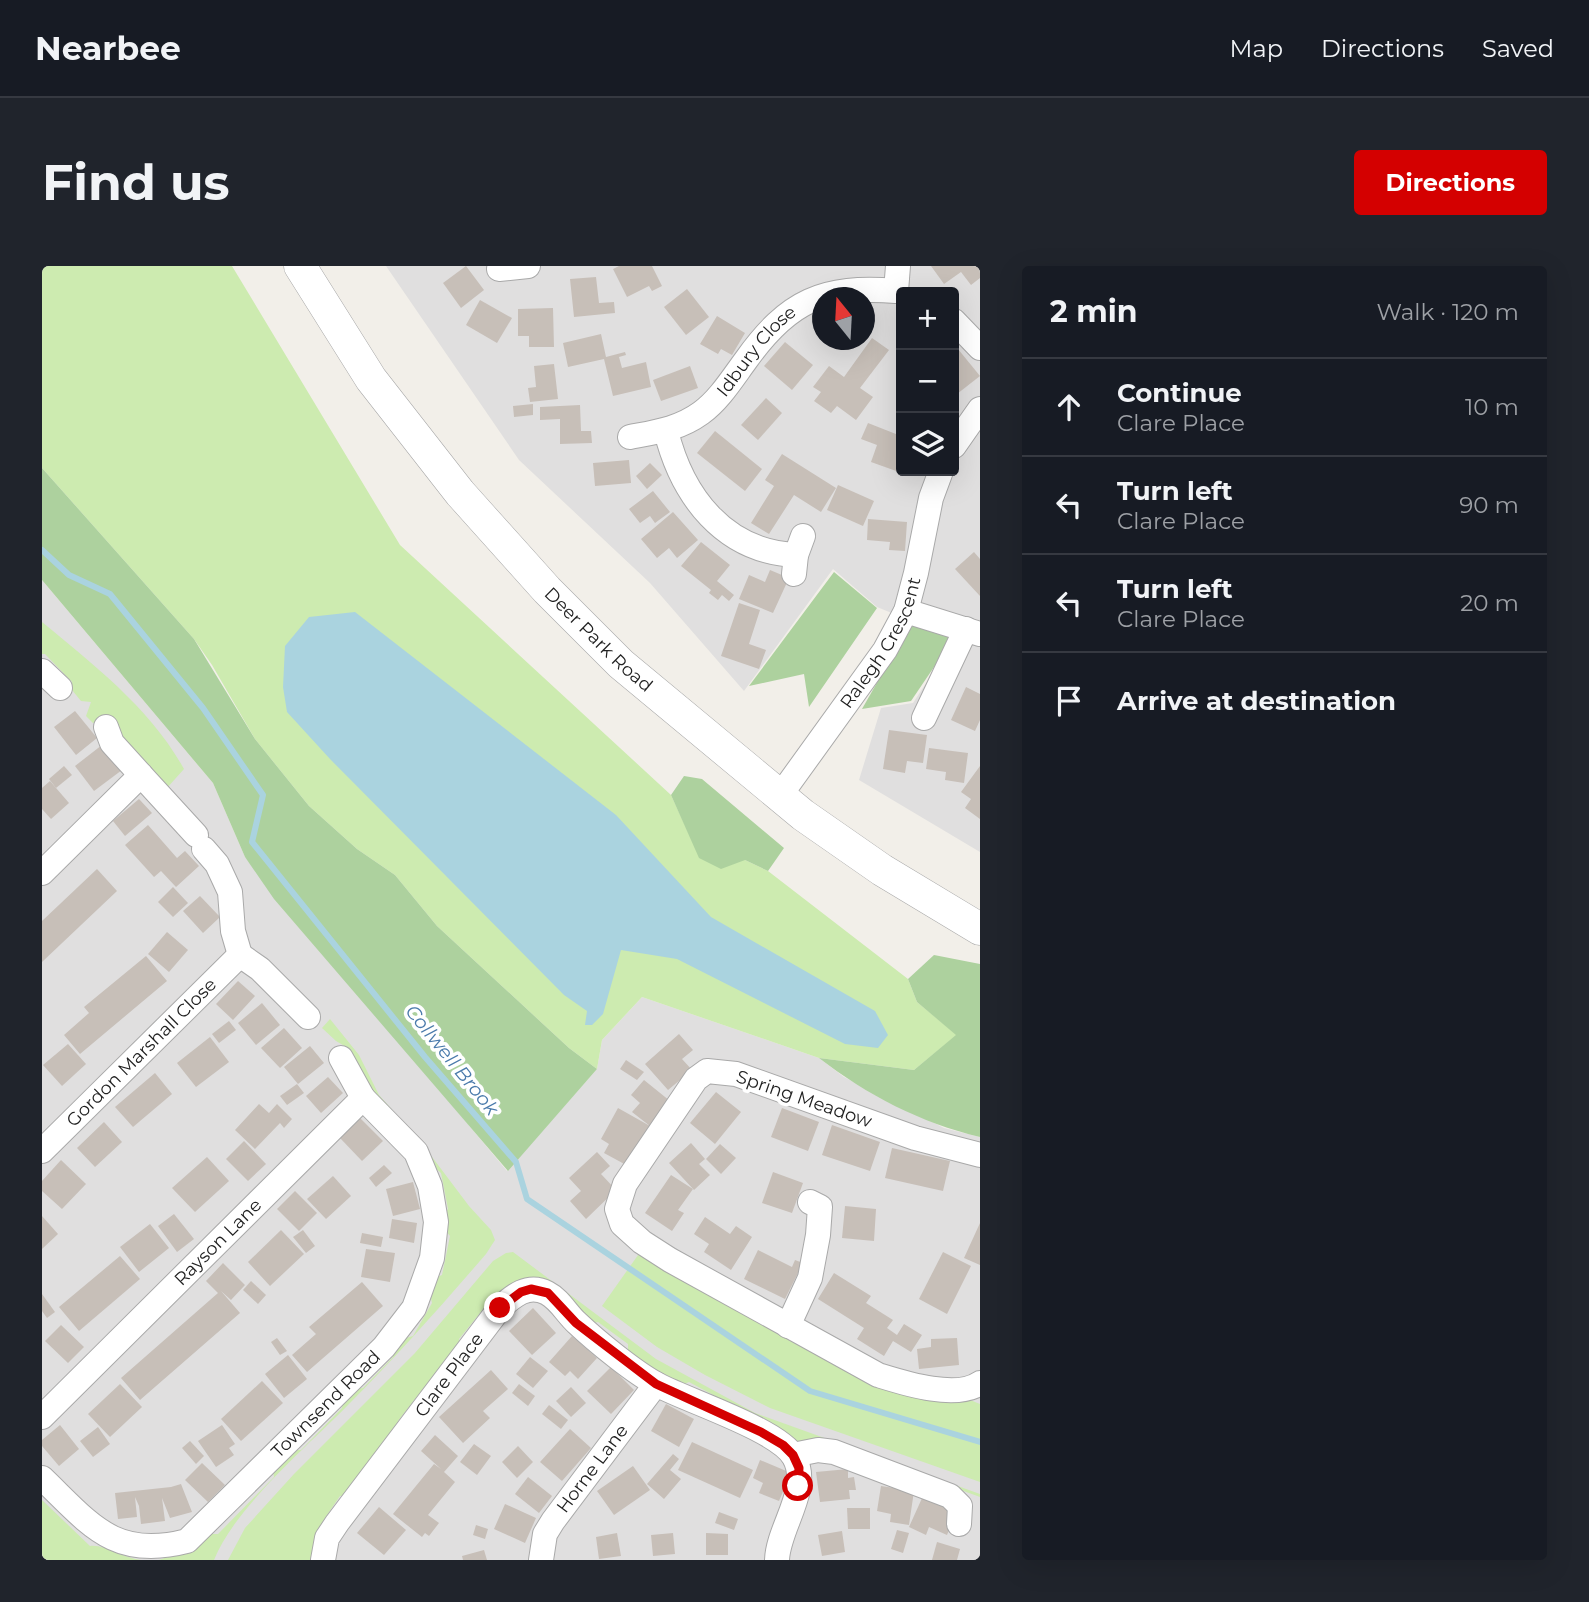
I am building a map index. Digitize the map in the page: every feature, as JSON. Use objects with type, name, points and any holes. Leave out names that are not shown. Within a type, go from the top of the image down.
[{"type":"street","name":"Deer Park Road","points":[[300,266],[372,379],[460,493],[547,590],[621,664],[779,797],[855,852],[980,929]]},
{"type":"street","points":[[499,270],[528,266]]},
{"type":"street","name":"Idbury Close","points":[[898,266],[899,287]]},
{"type":"street","name":"Idbury Close","points":[[630,437],[666,431],[688,421],[714,402],[769,329],[798,306],[842,290],[896,291]]},
{"type":"street","points":[[959,326],[980,348]]},
{"type":"street","points":[[959,439],[980,409]]},
{"type":"street","points":[[666,431],[672,456],[681,476],[698,502],[714,519],[731,535],[749,545],[774,554],[797,555]]},
{"type":"street","name":"Ralegh Crescent","points":[[779,797],[885,650],[906,611],[930,498],[939,476]]},
{"type":"street","points":[[906,611],[973,632],[923,718]]},
{"type":"street","points":[[106,727],[112,743],[217,864],[230,892],[233,931],[240,955],[260,969],[308,1017]]},
{"type":"street","points":[[42,873],[141,775]]},
{"type":"street","name":"Gordon Marshall Close","points":[[42,1151],[240,955]]},
{"type":"street","points":[[341,1058],[363,1098]]},
{"type":"street","name":"Spring Meadow","points":[[980,1155],[915,1138],[736,1074],[707,1071],[696,1079],[625,1184],[617,1209],[622,1224],[642,1242],[670,1260],[878,1375],[953,1391],[972,1389],[980,1383]]},
{"type":"street","name":"Rayson Lane","points":[[42,1417],[363,1098]]},
{"type":"street","name":"Townsend Road","points":[[42,1478],[103,1537],[120,1546],[142,1550],[167,1548],[187,1541],[384,1346],[414,1308],[432,1258],[436,1222],[430,1186],[416,1152],[363,1098]]},
{"type":"street","points":[[788,1326],[810,1278],[818,1235],[820,1207],[810,1202]]},
{"type":"street","name":"Clare Place","points":[[323,1560],[327,1538],[337,1523],[500,1308],[521,1292],[531,1289],[548,1293],[576,1323],[656,1384],[761,1432],[783,1445],[793,1455]]},
{"type":"street","name":"Horne Lane","points":[[541,1560],[545,1534],[553,1521],[656,1384]]},
{"type":"street","points":[[777,1560],[780,1541],[798,1486],[799,1468],[793,1455],[818,1450],[834,1452],[950,1496],[960,1506],[959,1524]]},
{"type":"shaded area","points":[[386,266],[980,266],[980,852],[859,780],[881,708],[913,703],[955,639],[877,607],[833,569],[744,691],[650,583],[519,460]]},
{"type":"shaded area","points":[[42,580],[213,783],[245,857],[507,1171],[597,1069],[602,1040],[642,997],[819,1058],[844,1077],[944,1128],[980,1137],[980,1560],[42,1560]]},
{"type":"green space","points":[[42,266],[232,266],[400,545],[671,795],[700,858],[745,860],[768,871],[908,979],[917,1002],[957,1035],[914,1070],[819,1058],[642,997],[602,1040],[597,1069],[569,1048],[437,926],[395,875],[357,849],[309,806],[255,739],[194,639],[42,468]]},
{"type":"green space","points":[[42,468],[194,639],[255,739],[309,806],[357,849],[395,875],[437,926],[569,1048],[597,1069],[508,1171],[274,899],[245,857],[213,783],[42,580]]},
{"type":"green space","points":[[834,572],[877,608],[809,707],[804,674],[749,686]]},
{"type":"green space","points":[[42,622],[120,689],[171,747],[184,769],[166,789],[107,720],[93,723],[86,716],[91,702],[81,701],[72,690],[72,682],[42,654]]},
{"type":"green space","points":[[911,623],[953,639],[911,701],[862,709]]},
{"type":"green space","points":[[684,776],[702,779],[784,848],[768,871],[745,860],[721,869],[699,858],[671,795]]},
{"type":"green space","points":[[934,955],[980,964],[980,1137],[937,1124],[895,1106],[856,1084],[819,1058],[914,1070],[956,1035],[917,1002],[908,979]]},
{"type":"green space","points":[[330,1019],[359,1055],[379,1095],[420,1141],[469,1206],[491,1230],[495,1240],[486,1254],[402,1349],[255,1498],[224,1540],[214,1560],[159,1560],[189,1549],[209,1534],[218,1534],[274,1477],[273,1470],[292,1450],[301,1450],[342,1408],[343,1401],[354,1389],[363,1388],[393,1357],[392,1350],[402,1339],[413,1336],[432,1303],[430,1294],[435,1278],[442,1275],[450,1236],[444,1229],[442,1216],[448,1209],[441,1173],[369,1089],[348,1048],[322,1028]]},
{"type":"green space","points":[[643,1248],[738,1307],[980,1404],[980,1482],[770,1408],[657,1347],[602,1306]]},
{"type":"green space","points":[[513,1252],[656,1359],[755,1413],[980,1494],[980,1497],[864,1455],[799,1447],[720,1406],[719,1398],[689,1382],[682,1385],[654,1371],[628,1352],[628,1344],[598,1322],[591,1324],[550,1285],[488,1312],[481,1312],[459,1339],[461,1347],[427,1394],[419,1394],[398,1421],[400,1429],[349,1496],[340,1496],[323,1521],[324,1527],[312,1560],[228,1560],[245,1528],[294,1474],[415,1353],[493,1261]]},
{"type":"green space","points":[[42,1500],[90,1546],[141,1560],[42,1560]]},
{"type":"water","points":[[355,612],[616,815],[711,917],[875,1011],[888,1035],[878,1048],[845,1044],[677,959],[621,950],[603,1014],[592,1025],[585,1025],[587,1011],[564,995],[330,759],[287,712],[283,687],[285,646],[309,617]]},
{"type":"building","points":[[466,266],[484,290],[461,308],[443,283]]},
{"type":"building","points":[[619,266],[652,266],[662,286],[652,291],[649,286],[627,297],[613,269]]},
{"type":"building","points":[[931,266],[980,266],[980,278],[971,285],[961,272],[944,284]]},
{"type":"building","points":[[596,277],[599,303],[614,302],[615,313],[574,317],[570,279]]},
{"type":"building","points":[[687,289],[709,317],[686,335],[664,307]]},
{"type":"building","points":[[480,300],[512,318],[497,343],[466,325]]},
{"type":"building","points":[[553,308],[554,347],[529,347],[529,336],[518,336],[518,309]]},
{"type":"building","points":[[717,316],[745,333],[732,355],[721,349],[718,354],[700,344]]},
{"type":"building","points":[[601,334],[606,357],[625,352],[626,355],[619,357],[622,368],[646,362],[651,387],[613,396],[604,359],[568,367],[563,343]]},
{"type":"building","points":[[875,340],[889,350],[860,388],[873,397],[856,420],[837,406],[831,413],[814,401],[821,392],[813,387],[829,366],[844,377],[863,350],[875,350]]},
{"type":"building","points":[[785,342],[813,365],[792,390],[764,366]]},
{"type":"building","points":[[959,350],[980,376],[959,392]]},
{"type":"building","points":[[554,364],[558,399],[530,402],[528,388],[536,387],[534,366]]},
{"type":"building","points":[[690,366],[698,388],[661,401],[653,380]]},
{"type":"building","points":[[766,398],[782,413],[758,440],[741,425]]},
{"type":"building","points":[[533,404],[533,415],[514,417],[513,406]]},
{"type":"building","points":[[580,405],[581,431],[591,431],[592,443],[560,444],[560,419],[540,420],[540,407]]},
{"type":"building","points":[[868,423],[896,434],[896,471],[871,462],[877,445],[861,439]]},
{"type":"building","points":[[715,431],[762,469],[745,491],[697,453]]},
{"type":"building","points":[[782,454],[836,488],[821,512],[794,495],[769,534],[751,523],[774,486],[765,480]]},
{"type":"building","points":[[629,460],[631,483],[595,486],[593,463]]},
{"type":"building","points":[[650,463],[662,475],[647,489],[636,476]]},
{"type":"building","points":[[838,485],[874,501],[863,526],[827,510]]},
{"type":"building","points":[[653,491],[670,512],[655,523],[650,516],[640,523],[629,509]]},
{"type":"building","points":[[673,512],[698,540],[677,558],[669,548],[657,558],[641,539]]},
{"type":"building","points":[[868,519],[907,522],[905,551],[889,550],[890,542],[867,540]]},
{"type":"building","points":[[701,542],[730,565],[717,581],[734,595],[729,601],[722,595],[718,600],[709,593],[711,590],[681,566]]},
{"type":"building","points":[[974,552],[980,559],[980,596],[955,569]]},
{"type":"building","points":[[770,570],[789,578],[773,613],[739,599],[749,575],[765,582]]},
{"type":"building","points":[[739,603],[760,610],[749,644],[766,650],[759,669],[721,656]]},
{"type":"building","points":[[966,687],[980,694],[980,720],[975,731],[951,720]]},
{"type":"building","points":[[75,711],[97,738],[76,755],[54,727]]},
{"type":"building","points":[[889,730],[927,735],[923,763],[907,761],[905,773],[883,769]]},
{"type":"building","points":[[102,745],[122,770],[94,791],[75,766]]},
{"type":"building","points":[[929,748],[968,753],[964,783],[945,780],[946,772],[926,769]]},
{"type":"building","points":[[64,766],[72,775],[56,788],[49,779]]},
{"type":"building","points":[[980,766],[980,819],[965,808],[971,799],[961,792]]},
{"type":"building","points":[[50,781],[69,803],[51,819],[42,809],[42,788]]},
{"type":"building","points":[[139,799],[152,813],[125,836],[113,821]]},
{"type":"building","points":[[148,825],[177,858],[185,851],[199,866],[176,887],[161,871],[154,877],[125,845]]},
{"type":"building","points":[[97,869],[117,891],[42,962],[42,921]]},
{"type":"building","points":[[173,887],[188,903],[173,917],[158,902]]},
{"type":"building","points":[[200,896],[220,917],[203,933],[183,911]]},
{"type":"building","points":[[167,932],[188,950],[169,972],[148,954]]},
{"type":"building","points":[[146,956],[167,981],[80,1054],[64,1035],[89,1013],[84,1007]]},
{"type":"building","points":[[238,981],[255,996],[233,1020],[216,1004]]},
{"type":"building","points":[[262,1003],[280,1025],[256,1045],[238,1023]]},
{"type":"building","points":[[229,1021],[236,1030],[219,1043],[212,1034]]},
{"type":"building","points":[[284,1028],[302,1048],[280,1068],[261,1048]]},
{"type":"building","points":[[679,1034],[693,1050],[682,1059],[692,1070],[668,1090],[645,1064]]},
{"type":"building","points":[[210,1037],[229,1062],[196,1087],[177,1063]]},
{"type":"building","points":[[68,1044],[86,1064],[62,1086],[43,1065]]},
{"type":"building","points":[[310,1046],[324,1063],[298,1084],[284,1067]]},
{"type":"building","points":[[626,1060],[644,1072],[637,1080],[620,1069]]},
{"type":"building","points":[[155,1073],[172,1094],[133,1127],[115,1107]]},
{"type":"building","points":[[328,1077],[343,1093],[321,1113],[306,1096]]},
{"type":"building","points":[[644,1080],[670,1101],[650,1126],[632,1112],[640,1103],[631,1095]]},
{"type":"building","points":[[297,1084],[304,1093],[287,1105],[280,1096]]},
{"type":"building","points":[[716,1092],[741,1112],[715,1144],[690,1123]]},
{"type":"building","points":[[259,1104],[269,1113],[277,1104],[292,1119],[284,1128],[280,1123],[255,1149],[235,1130]]},
{"type":"building","points":[[618,1108],[650,1126],[628,1166],[604,1153],[609,1144],[601,1139]]},
{"type":"building","points":[[782,1108],[819,1122],[808,1151],[771,1137]]},
{"type":"building","points":[[360,1118],[383,1141],[362,1161],[340,1138]]},
{"type":"building","points":[[104,1122],[122,1142],[95,1167],[77,1148]]},
{"type":"building","points":[[832,1125],[880,1142],[870,1171],[822,1155]]},
{"type":"building","points":[[244,1141],[266,1164],[248,1181],[226,1159]]},
{"type":"building","points":[[691,1143],[705,1159],[699,1164],[710,1175],[694,1190],[669,1163]]},
{"type":"building","points":[[720,1144],[736,1158],[721,1174],[706,1159]]},
{"type":"building","points":[[892,1148],[950,1161],[943,1191],[885,1178]]},
{"type":"building","points":[[597,1152],[610,1166],[601,1174],[616,1190],[586,1219],[570,1201],[581,1191],[569,1178]]},
{"type":"building","points":[[207,1157],[229,1181],[195,1212],[172,1188]]},
{"type":"building","points":[[61,1160],[86,1184],[62,1209],[42,1191],[42,1181]]},
{"type":"building","points":[[384,1165],[392,1173],[376,1187],[369,1178]]},
{"type":"building","points":[[773,1172],[803,1183],[792,1213],[762,1203]]},
{"type":"building","points":[[671,1175],[693,1189],[678,1210],[684,1213],[672,1231],[645,1213]]},
{"type":"building","points":[[333,1176],[351,1196],[326,1219],[307,1199]]},
{"type":"building","points":[[413,1182],[420,1209],[393,1216],[386,1189]]},
{"type":"building","points":[[295,1191],[317,1213],[299,1231],[277,1209]]},
{"type":"building","points":[[845,1206],[876,1209],[874,1241],[842,1238]]},
{"type":"building","points":[[174,1214],[194,1239],[177,1252],[158,1226]]},
{"type":"building","points":[[42,1216],[58,1234],[42,1249]]},
{"type":"building","points":[[705,1217],[730,1234],[736,1226],[752,1237],[731,1270],[704,1252],[709,1244],[694,1234]]},
{"type":"building","points":[[392,1219],[417,1223],[414,1243],[389,1238]]},
{"type":"building","points":[[980,1223],[980,1265],[964,1258]]},
{"type":"building","points":[[150,1224],[169,1248],[139,1272],[120,1247]]},
{"type":"building","points":[[281,1230],[304,1254],[270,1286],[248,1262]]},
{"type":"building","points":[[303,1230],[315,1246],[306,1253],[293,1237]]},
{"type":"building","points":[[362,1233],[383,1237],[381,1247],[360,1243]]},
{"type":"building","points":[[366,1249],[395,1253],[390,1282],[361,1277]]},
{"type":"building","points":[[758,1250],[792,1267],[795,1260],[803,1263],[785,1299],[744,1279]]},
{"type":"building","points":[[943,1252],[971,1266],[947,1314],[919,1299]]},
{"type":"building","points":[[120,1256],[140,1279],[79,1331],[59,1307]]},
{"type":"building","points":[[223,1263],[245,1285],[231,1300],[221,1291],[240,1313],[140,1400],[121,1378],[218,1293],[206,1281]]},
{"type":"building","points":[[834,1273],[871,1296],[866,1303],[893,1320],[887,1328],[897,1335],[904,1324],[922,1335],[911,1352],[893,1341],[884,1356],[857,1339],[864,1328],[818,1299]]},
{"type":"building","points":[[251,1281],[266,1295],[258,1304],[243,1290]]},
{"type":"building","points":[[362,1282],[383,1306],[307,1372],[292,1355],[316,1334],[309,1327]]},
{"type":"building","points":[[42,1294],[55,1312],[47,1318],[42,1311]]},
{"type":"building","points":[[533,1308],[556,1333],[532,1355],[509,1331]]},
{"type":"building","points":[[61,1325],[84,1347],[68,1363],[45,1341]]},
{"type":"building","points":[[572,1336],[597,1358],[578,1379],[570,1371],[565,1376],[549,1362]]},
{"type":"building","points":[[277,1338],[287,1351],[280,1355],[271,1342]]},
{"type":"building","points":[[957,1338],[959,1365],[919,1369],[917,1349],[931,1347],[931,1339]]},
{"type":"building","points":[[288,1355],[307,1379],[284,1398],[265,1374]]},
{"type":"building","points":[[530,1357],[548,1371],[533,1388],[516,1374]]},
{"type":"building","points":[[611,1367],[634,1390],[611,1414],[587,1391]]},
{"type":"building","points":[[491,1370],[508,1389],[483,1411],[490,1418],[463,1443],[439,1417]]},
{"type":"building","points":[[262,1381],[283,1403],[241,1441],[221,1419]]},
{"type":"building","points":[[120,1384],[142,1407],[110,1437],[88,1414]]},
{"type":"building","points":[[519,1384],[535,1396],[528,1406],[512,1393]]},
{"type":"building","points":[[571,1387],[586,1403],[571,1417],[556,1401]]},
{"type":"building","points":[[666,1404],[694,1419],[679,1447],[651,1431]]},
{"type":"building","points":[[549,1405],[568,1420],[561,1429],[542,1414]]},
{"type":"building","points":[[60,1425],[79,1449],[59,1466],[42,1446],[42,1440]]},
{"type":"building","points":[[222,1425],[235,1444],[229,1448],[234,1455],[216,1467],[198,1441]]},
{"type":"building","points":[[98,1427],[110,1444],[93,1457],[80,1441]]},
{"type":"building","points":[[570,1429],[591,1448],[562,1481],[540,1462]]},
{"type":"building","points":[[435,1435],[458,1456],[444,1472],[455,1482],[428,1515],[439,1523],[429,1536],[425,1533],[422,1537],[393,1514],[434,1464],[441,1469],[421,1451]]},
{"type":"building","points":[[190,1441],[204,1456],[196,1464],[182,1448]]},
{"type":"building","points":[[692,1442],[753,1470],[740,1498],[678,1470]]},
{"type":"building","points":[[474,1444],[491,1456],[477,1475],[460,1462]]},
{"type":"building","points":[[518,1446],[533,1462],[517,1478],[502,1462]]},
{"type":"building","points":[[673,1454],[679,1459],[670,1470],[681,1479],[664,1499],[647,1484]]},
{"type":"building","points":[[760,1460],[791,1473],[779,1501],[759,1493],[763,1483],[753,1478]]},
{"type":"building","points":[[202,1463],[225,1485],[208,1502],[185,1480]]},
{"type":"building","points":[[633,1466],[650,1490],[614,1515],[597,1491]]},
{"type":"building","points":[[848,1469],[848,1478],[854,1477],[856,1490],[849,1490],[850,1499],[820,1502],[816,1472]]},
{"type":"building","points":[[528,1477],[552,1496],[539,1513],[515,1494]]},
{"type":"building","points":[[181,1484],[192,1512],[170,1518],[162,1498],[165,1521],[141,1524],[135,1497],[137,1517],[118,1519],[115,1493]]},
{"type":"building","points":[[881,1486],[914,1491],[909,1525],[890,1522],[891,1514],[877,1511]]},
{"type":"building","points":[[923,1496],[957,1511],[947,1535],[929,1527],[926,1535],[909,1527]]},
{"type":"building","points":[[505,1504],[536,1518],[525,1543],[494,1529]]},
{"type":"building","points":[[379,1507],[406,1530],[384,1555],[357,1533]]},
{"type":"building","points":[[847,1508],[870,1508],[870,1529],[848,1529]]},
{"type":"building","points":[[719,1512],[738,1519],[734,1530],[715,1523]]},
{"type":"building","points":[[476,1525],[488,1529],[485,1539],[473,1535]]},
{"type":"building","points":[[897,1530],[909,1533],[903,1553],[891,1549]]},
{"type":"building","points":[[842,1531],[845,1552],[822,1556],[818,1535]]},
{"type":"building","points":[[617,1533],[621,1556],[599,1559],[596,1537]]},
{"type":"building","points":[[673,1533],[675,1554],[653,1556],[651,1535]]},
{"type":"building","points":[[706,1533],[728,1534],[728,1555],[706,1555]]},
{"type":"building","points":[[937,1542],[960,1549],[957,1560],[932,1560]]},
{"type":"building","points":[[484,1550],[487,1560],[463,1560],[462,1556]]},
{"type":"waterway","name":"Collwell Brook","points":[[42,550],[69,575],[110,594],[203,708],[263,795],[252,842],[425,1057],[516,1162],[527,1199],[810,1391],[980,1442]]},
{"type":"route","points":[[500,1308],[521,1292],[531,1289],[548,1293],[576,1323],[656,1384],[761,1432],[783,1445],[793,1455],[799,1468],[798,1486]]}]
